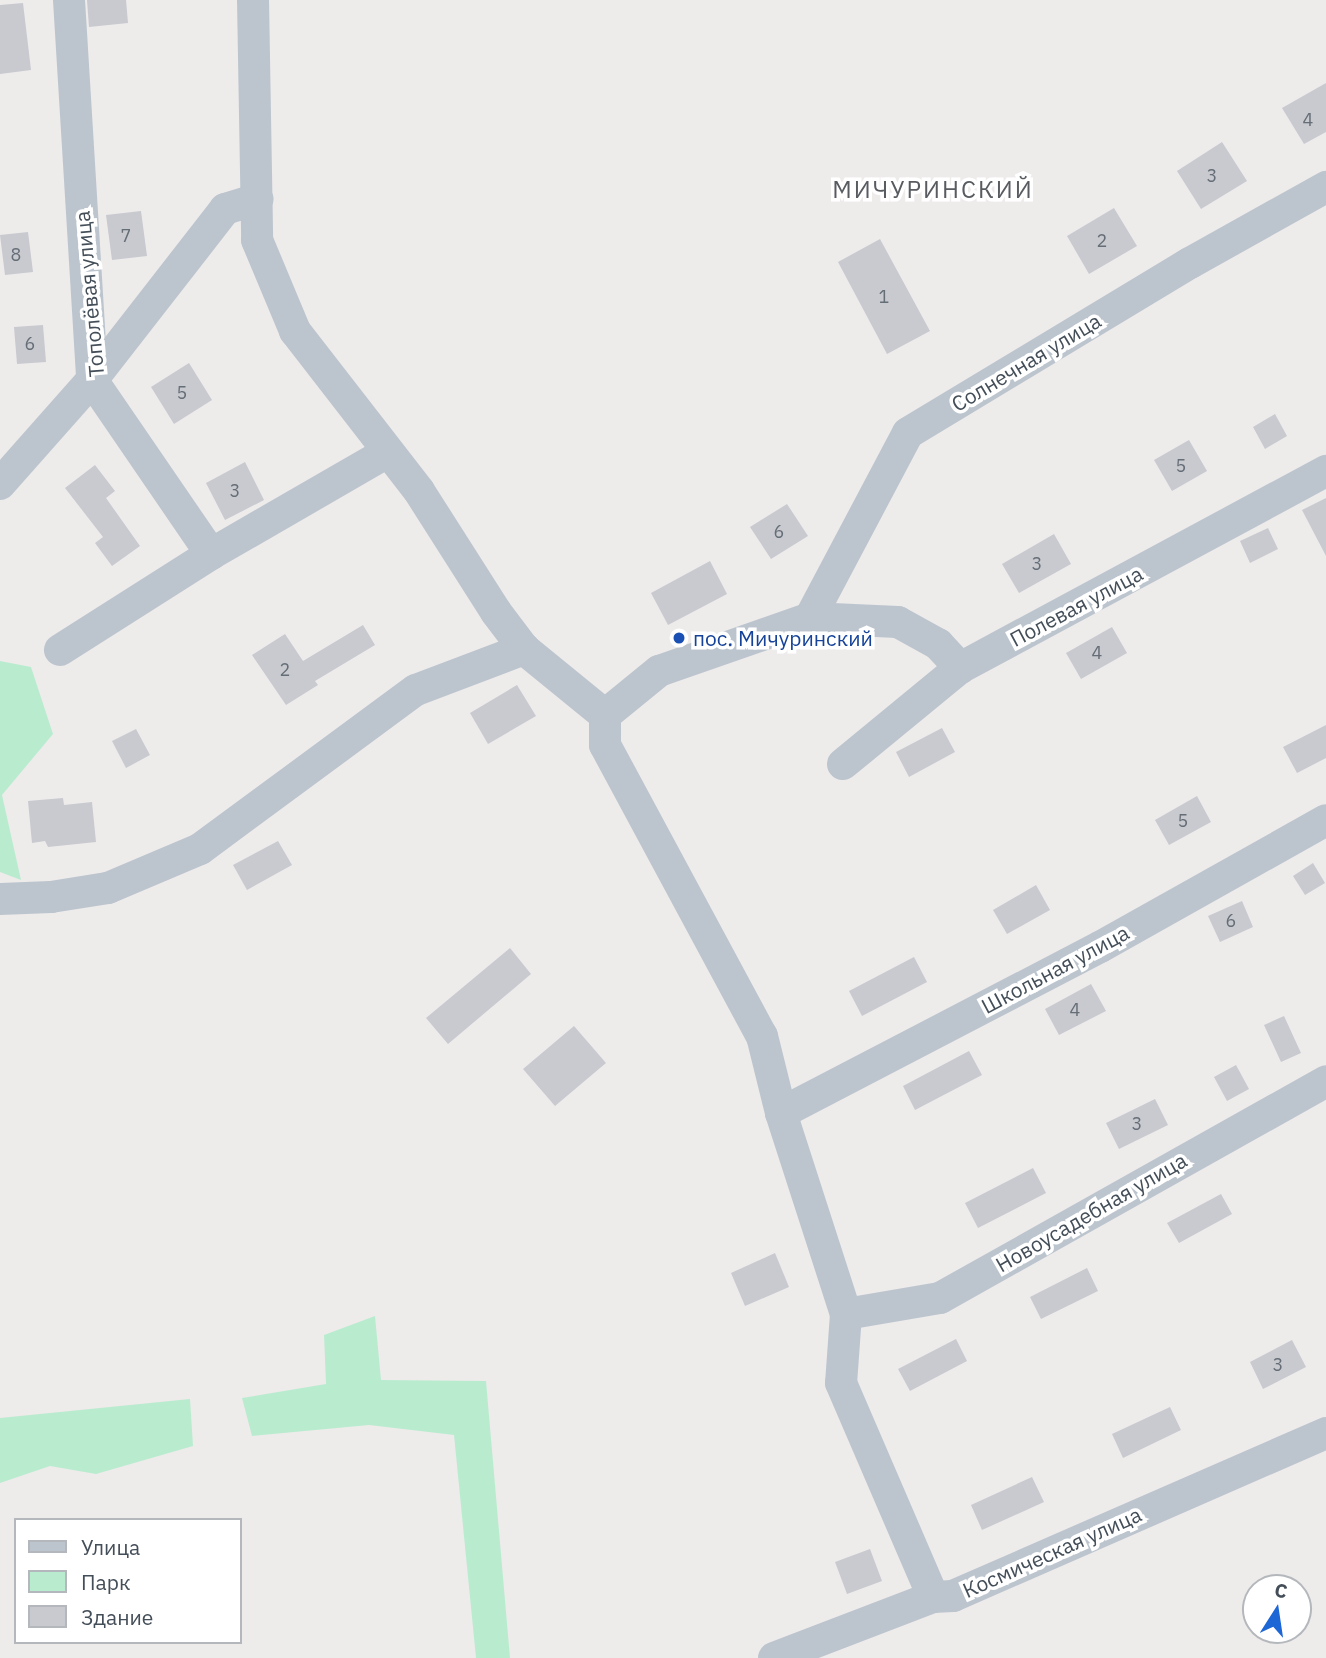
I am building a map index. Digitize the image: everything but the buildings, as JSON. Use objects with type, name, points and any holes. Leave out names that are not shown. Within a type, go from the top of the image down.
[{"type":"street","name":"Тополёвая улица","points":[[69,0],[92,380],[211,554]]},
{"type":"street","points":[[253,0],[257,240],[295,331],[419,491],[496,612],[524,649],[606,715]]},
{"type":"street","name":"Солнечная улица","points":[[810,618],[908,433],[1190,263],[1326,187]]},
{"type":"street","points":[[0,484],[92,380],[225,209],[257,199]]},
{"type":"street","points":[[60,650],[211,554],[388,452]]},
{"type":"street","name":"Полевая улица","points":[[843,764],[960,668],[1326,471]]},
{"type":"street","points":[[933,1597],[841,1383],[846,1314],[781,1114],[762,1035],[605,745],[606,715],[659,671],[810,618],[898,622],[938,644],[960,668]]},
{"type":"street","points":[[0,899],[51,897],[108,888],[200,849],[416,690],[524,649]]},
{"type":"street","name":"Школьная улица","points":[[781,1114],[1100,947],[1326,820]]},
{"type":"street","name":"Новоусадебная улица","points":[[846,1314],[940,1298],[1326,1081]]},
{"type":"street","name":"Космическая улица","points":[[774,1658],[933,1597],[953,1596],[1326,1433]]},
{"type":"green space","points":[[0,661],[31,667],[53,734],[2,795],[21,880],[0,872]]},
{"type":"green space","points":[[375,1316],[381,1380],[486,1381],[510,1658],[476,1658],[454,1435],[369,1425],[252,1436],[242,1398],[326,1384],[324,1335]]},
{"type":"green space","points":[[190,1399],[193,1446],[96,1474],[50,1466],[0,1483],[0,1418]]},
{"type":"place","name":"пос. Мичуринский","points":[[679,638]]},
{"type":"district","name":"МИЧУРИНСКИЙ","points":[[933,190]]}]
